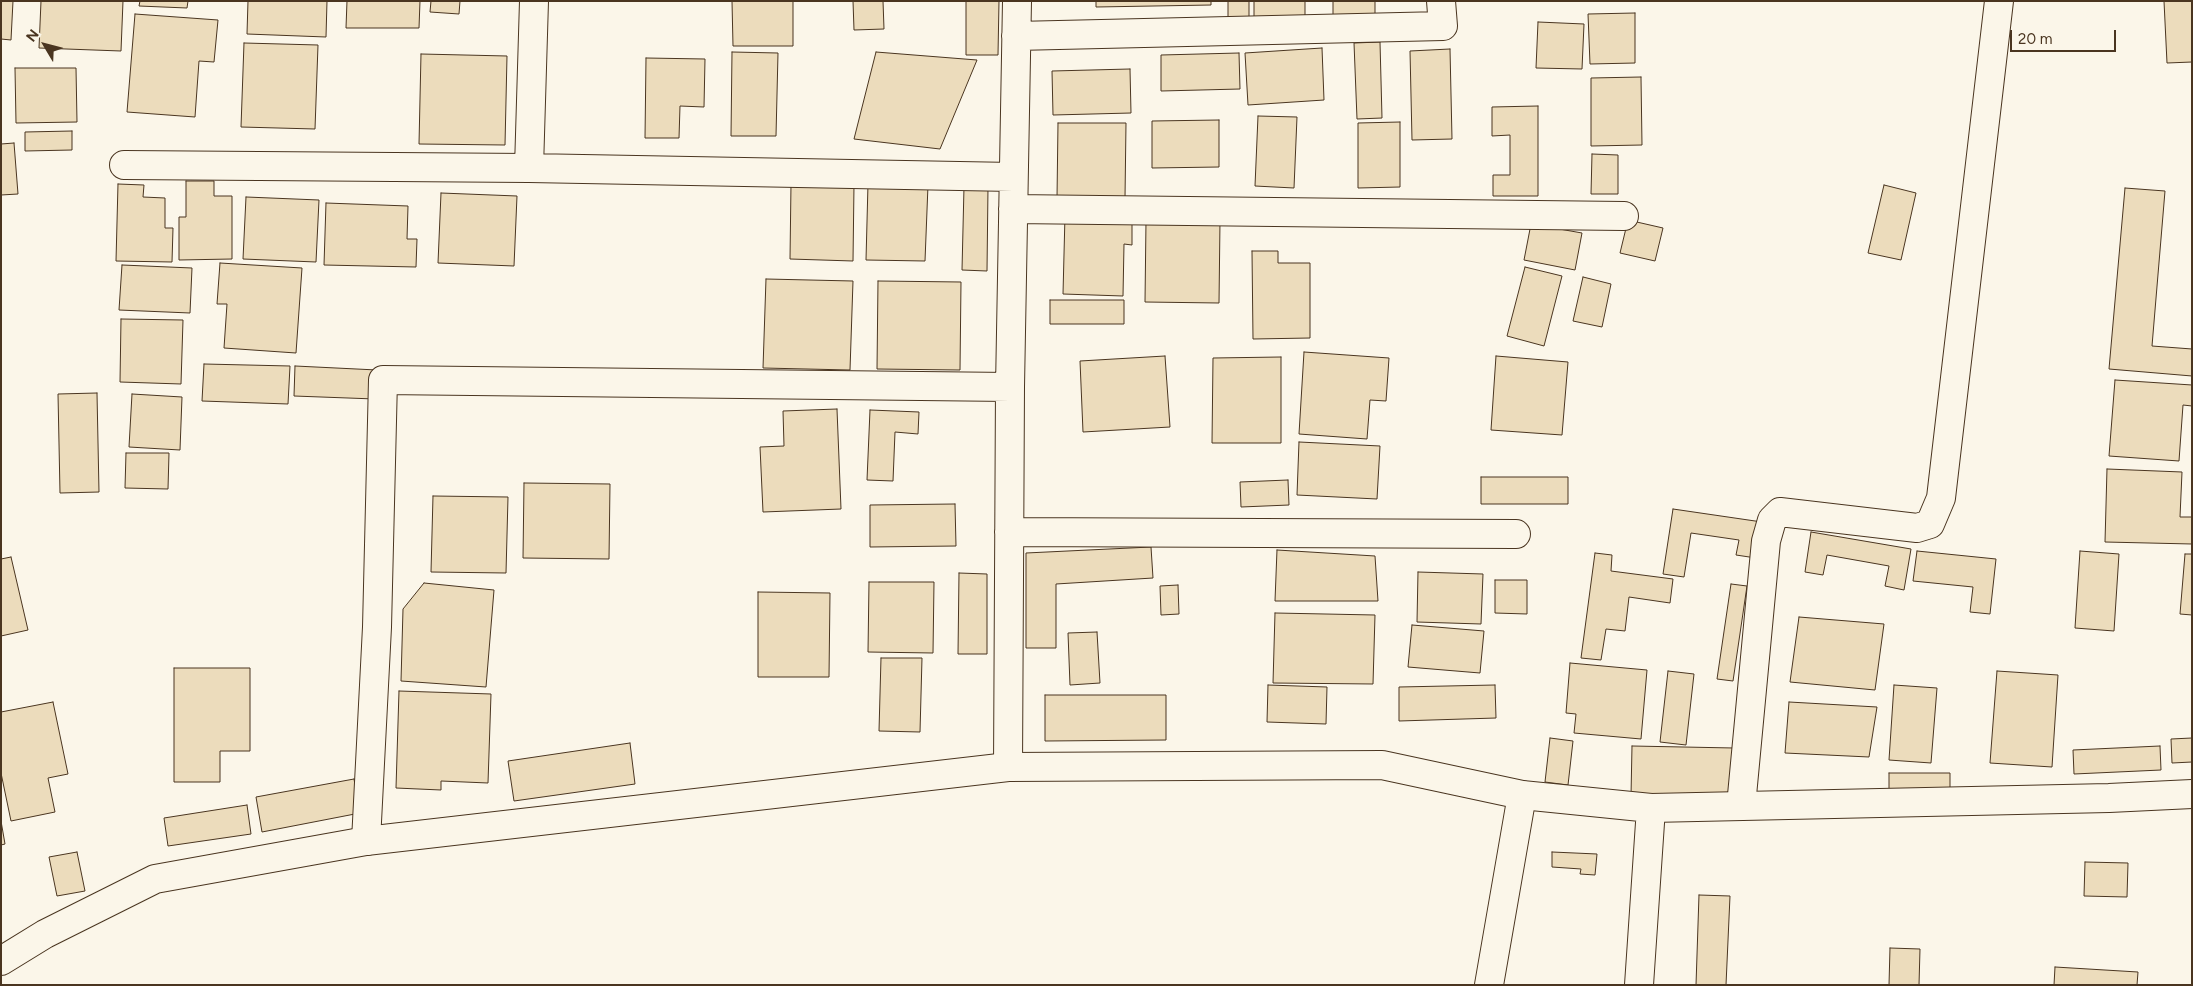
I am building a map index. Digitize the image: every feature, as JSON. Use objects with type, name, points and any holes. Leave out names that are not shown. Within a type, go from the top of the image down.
[{"type":"street","points":[[529,168],[534,1]]},
{"type":"street","points":[[1008,767],[1010,387],[1017,1]]},
{"type":"street","points":[[1016,36],[1443,26],[1441,1]]},
{"type":"street","points":[[1741,806],[1766,540],[1772,520],[1780,512],[1917,528],[1930,524],[1941,498],[1999,1]]},
{"type":"street","points":[[124,165],[529,168],[1013,177]]},
{"type":"street","points":[[1013,209],[1624,216]]},
{"type":"street","points":[[366,842],[377,627],[382,380],[1010,387]]},
{"type":"street","points":[[1010,532],[1516,534]]},
{"type":"street","points":[[1,961],[45,934],[155,879],[366,842],[1008,767],[1382,766],[1522,795],[1651,808],[2109,798],[2192,794]]},
{"type":"street","points":[[1489,985],[1522,795]]},
{"type":"street","points":[[1639,985],[1651,808]]},
{"type":"building","points":[[1,1],[13,1],[11,40],[1,39]]},
{"type":"building","points":[[41,1],[123,1],[121,51],[39,48]]},
{"type":"building","points":[[140,1],[188,1],[187,8],[139,6]]},
{"type":"building","points":[[248,1],[327,1],[326,37],[247,34]]},
{"type":"building","points":[[347,1],[420,1],[419,28],[346,28]]},
{"type":"building","points":[[431,1],[460,1],[459,14],[430,12]]},
{"type":"building","points":[[732,1],[793,1],[793,46],[733,46]]},
{"type":"building","points":[[853,1],[883,1],[884,29],[854,30]]},
{"type":"building","points":[[966,1],[999,1],[998,55],[966,55]]},
{"type":"building","points":[[1096,1],[1211,1],[1211,5],[1096,7]]},
{"type":"building","points":[[1228,1],[1249,1],[1249,20],[1228,20]]},
{"type":"building","points":[[1254,1],[1305,1],[1305,18],[1254,18]]},
{"type":"building","points":[[1333,1],[1375,1],[1375,17],[1333,17]]},
{"type":"building","points":[[2164,1],[2192,1],[2192,62],[2167,63]]},
{"type":"building","points":[[1635,13],[1635,63],[1590,64],[1588,14]]},
{"type":"building","points":[[135,14],[218,20],[214,62],[199,61],[195,117],[127,112]]},
{"type":"building","points":[[1538,22],[1584,24],[1582,69],[1536,68]]},
{"type":"building","points":[[1380,42],[1382,118],[1357,119],[1354,43]]},
{"type":"building","points":[[244,43],[318,45],[315,129],[241,127]]},
{"type":"building","points":[[1322,48],[1324,100],[1248,105],[1245,53]]},
{"type":"building","points":[[1450,49],[1452,139],[1412,140],[1410,51]]},
{"type":"building","points":[[732,52],[778,53],[776,136],[731,136]]},
{"type":"building","points":[[876,52],[977,60],[940,149],[854,139]]},
{"type":"building","points":[[1239,53],[1240,89],[1161,91],[1161,55]]},
{"type":"building","points":[[421,54],[507,56],[505,145],[419,144]]},
{"type":"building","points":[[646,58],[705,59],[704,107],[680,106],[679,138],[645,138]]},
{"type":"building","points":[[15,68],[76,68],[77,122],[16,123]]},
{"type":"building","points":[[1130,69],[1131,113],[1053,115],[1052,71]]},
{"type":"building","points":[[1641,77],[1642,145],[1591,146],[1591,78]]},
{"type":"building","points":[[1538,106],[1538,196],[1493,196],[1493,175],[1510,175],[1510,135],[1492,136],[1492,107]]},
{"type":"building","points":[[1258,116],[1297,117],[1294,188],[1255,186]]},
{"type":"building","points":[[1219,120],[1219,167],[1152,168],[1152,121]]},
{"type":"building","points":[[1400,122],[1400,187],[1358,188],[1358,123]]},
{"type":"building","points":[[1058,123],[1126,123],[1125,198],[1057,198]]},
{"type":"building","points":[[72,131],[72,150],[25,151],[25,132]]},
{"type":"building","points":[[14,143],[18,194],[1,195],[1,144]]},
{"type":"building","points":[[1592,154],[1618,155],[1618,194],[1591,194]]},
{"type":"building","points":[[186,181],[214,181],[214,196],[232,196],[232,259],[179,260],[179,217],[186,217]]},
{"type":"building","points":[[118,184],[144,185],[143,197],[165,198],[165,228],[173,228],[172,262],[116,261]]},
{"type":"building","points":[[791,184],[854,185],[853,261],[790,259]]},
{"type":"building","points":[[868,184],[928,185],[925,261],[866,260]]},
{"type":"building","points":[[1884,185],[1916,193],[1901,260],[1868,253]]},
{"type":"building","points":[[964,187],[988,187],[987,271],[962,270]]},
{"type":"building","points":[[2125,188],[2165,191],[2152,346],[2192,349],[2192,376],[2109,369]]},
{"type":"building","points":[[441,193],[517,196],[514,266],[438,263]]},
{"type":"building","points":[[246,197],[319,200],[316,262],[243,259]]},
{"type":"building","points":[[326,203],[408,206],[407,239],[417,239],[416,267],[324,265]]},
{"type":"building","points":[[1065,215],[1132,217],[1132,245],[1124,244],[1123,296],[1063,294]]},
{"type":"building","points":[[1628,220],[1663,228],[1655,261],[1620,253]]},
{"type":"building","points":[[1146,221],[1220,221],[1219,303],[1145,302]]},
{"type":"building","points":[[1531,224],[1582,233],[1575,270],[1524,260]]},
{"type":"building","points":[[1252,251],[1278,251],[1278,263],[1310,263],[1310,338],[1253,339]]},
{"type":"building","points":[[220,263],[302,268],[296,353],[224,348],[227,304],[217,304]]},
{"type":"building","points":[[122,265],[192,268],[190,313],[119,310]]},
{"type":"building","points":[[1525,267],[1562,276],[1544,346],[1507,336]]},
{"type":"building","points":[[1583,277],[1611,284],[1602,327],[1573,321]]},
{"type":"building","points":[[766,279],[853,281],[850,370],[763,368]]},
{"type":"building","points":[[878,281],[961,282],[960,370],[877,369]]},
{"type":"building","points":[[1050,300],[1124,300],[1124,324],[1050,324]]},
{"type":"building","points":[[121,319],[183,320],[181,384],[120,382]]},
{"type":"building","points":[[1304,352],[1389,358],[1386,401],[1370,400],[1367,439],[1299,434]]},
{"type":"building","points":[[1165,356],[1170,427],[1083,432],[1080,361]]},
{"type":"building","points":[[1496,356],[1568,362],[1562,435],[1491,430]]},
{"type":"building","points":[[1281,357],[1281,443],[1212,443],[1213,358]]},
{"type":"building","points":[[204,364],[290,366],[288,404],[202,401]]},
{"type":"building","points":[[295,366],[377,370],[375,399],[294,396]]},
{"type":"building","points":[[2115,380],[2192,385],[2192,406],[2183,405],[2179,461],[2109,456]]},
{"type":"building","points":[[97,393],[99,492],[60,493],[58,394]]},
{"type":"building","points":[[132,394],[182,397],[180,450],[129,447]]},
{"type":"building","points":[[837,409],[841,509],[763,512],[760,447],[784,446],[783,411]]},
{"type":"building","points":[[870,410],[919,412],[918,434],[895,432],[893,481],[867,480]]},
{"type":"building","points":[[1299,442],[1380,446],[1377,499],[1297,495]]},
{"type":"building","points":[[126,453],[169,453],[168,489],[125,488]]},
{"type":"building","points":[[2107,469],[2182,472],[2180,517],[2192,517],[2192,544],[2105,542]]},
{"type":"building","points":[[1481,477],[1568,477],[1568,504],[1481,504]]},
{"type":"building","points":[[1288,480],[1289,505],[1241,507],[1240,482]]},
{"type":"building","points":[[524,483],[610,484],[609,559],[523,558]]},
{"type":"building","points":[[433,496],[508,497],[506,573],[431,572]]},
{"type":"building","points":[[955,504],[956,546],[870,547],[870,505]]},
{"type":"building","points":[[1673,509],[1762,522],[1756,558],[1736,555],[1739,540],[1691,533],[1684,577],[1663,574]]},
{"type":"building","points":[[1811,532],[1911,549],[1904,590],[1885,586],[1889,566],[1827,555],[1823,575],[1805,572]]},
{"type":"building","points":[[1151,547],[1153,578],[1056,584],[1056,648],[1026,648],[1026,553]]},
{"type":"building","points":[[1277,550],[1375,556],[1378,601],[1275,601]]},
{"type":"building","points":[[1917,551],[1996,559],[1990,614],[1970,612],[1973,587],[1913,581]]},
{"type":"building","points":[[2080,551],[2119,554],[2114,631],[2075,628]]},
{"type":"building","points":[[1595,553],[1612,555],[1611,571],[1673,579],[1670,603],[1629,597],[1625,631],[1606,629],[1601,660],[1581,658]]},
{"type":"building","points":[[2185,554],[2192,554],[2192,615],[2180,614]]},
{"type":"building","points":[[11,557],[28,630],[1,636],[1,559]]},
{"type":"building","points":[[1418,572],[1483,574],[1481,624],[1417,622]]},
{"type":"building","points":[[959,573],[987,574],[987,654],[958,654]]},
{"type":"building","points":[[1495,580],[1527,580],[1527,614],[1495,613]]},
{"type":"building","points":[[869,582],[934,582],[933,653],[868,652]]},
{"type":"building","points":[[424,583],[494,590],[486,687],[401,681],[403,609]]},
{"type":"building","points":[[1731,584],[1747,586],[1733,681],[1717,679]]},
{"type":"building","points":[[1178,585],[1179,614],[1161,615],[1160,586]]},
{"type":"building","points":[[758,592],[830,593],[829,677],[758,677]]},
{"type":"building","points":[[1275,613],[1375,615],[1373,684],[1273,683]]},
{"type":"building","points":[[1799,617],[1884,624],[1875,690],[1790,682]]},
{"type":"building","points":[[1412,625],[1484,631],[1480,673],[1408,667]]},
{"type":"building","points":[[1097,632],[1100,683],[1070,685],[1068,633]]},
{"type":"building","points":[[881,658],[922,658],[920,732],[879,731]]},
{"type":"building","points":[[1570,663],[1647,670],[1641,739],[1574,733],[1576,714],[1566,713]]},
{"type":"building","points":[[174,668],[250,668],[250,751],[220,751],[220,782],[174,782]]},
{"type":"building","points":[[1668,671],[1694,674],[1686,745],[1660,742]]},
{"type":"building","points":[[1997,671],[2058,675],[2052,767],[1990,763]]},
{"type":"building","points":[[1268,685],[1327,687],[1326,724],[1267,722]]},
{"type":"building","points":[[1495,685],[1496,718],[1399,721],[1399,687]]},
{"type":"building","points":[[1894,685],[1937,688],[1931,763],[1889,760]]},
{"type":"building","points":[[399,691],[491,694],[488,783],[441,781],[441,790],[396,788]]},
{"type":"building","points":[[1045,695],[1166,695],[1166,740],[1045,741]]},
{"type":"building","points":[[53,702],[68,774],[48,778],[55,812],[11,821],[1,773],[1,712]]},
{"type":"building","points":[[1789,702],[1877,707],[1869,757],[1785,753]]},
{"type":"building","points":[[1550,738],[1573,741],[1568,785],[1545,782]]},
{"type":"building","points":[[2192,738],[2192,762],[2172,763],[2171,739]]},
{"type":"building","points":[[630,743],[635,784],[514,801],[508,761]]},
{"type":"building","points":[[1632,746],[1734,748],[1733,797],[1631,796]]},
{"type":"building","points":[[2160,746],[2161,770],[2074,774],[2073,750]]},
{"type":"building","points":[[1889,773],[1950,773],[1950,797],[1889,798]]},
{"type":"building","points":[[354,779],[360,813],[262,832],[256,797]]},
{"type":"building","points":[[247,805],[251,834],[168,846],[164,818]]},
{"type":"building","points":[[1,821],[5,844],[1,845]]},
{"type":"building","points":[[77,852],[85,891],[57,896],[49,857]]},
{"type":"building","points":[[1552,852],[1597,854],[1595,875],[1580,874],[1581,869],[1552,867]]},
{"type":"building","points":[[2085,862],[2128,863],[2127,897],[2084,896]]},
{"type":"building","points":[[1699,895],[1730,896],[1726,985],[1696,985]]},
{"type":"building","points":[[1890,948],[1920,949],[1919,985],[1889,985]]},
{"type":"building","points":[[2055,967],[2138,972],[2137,985],[2054,985]]}]
